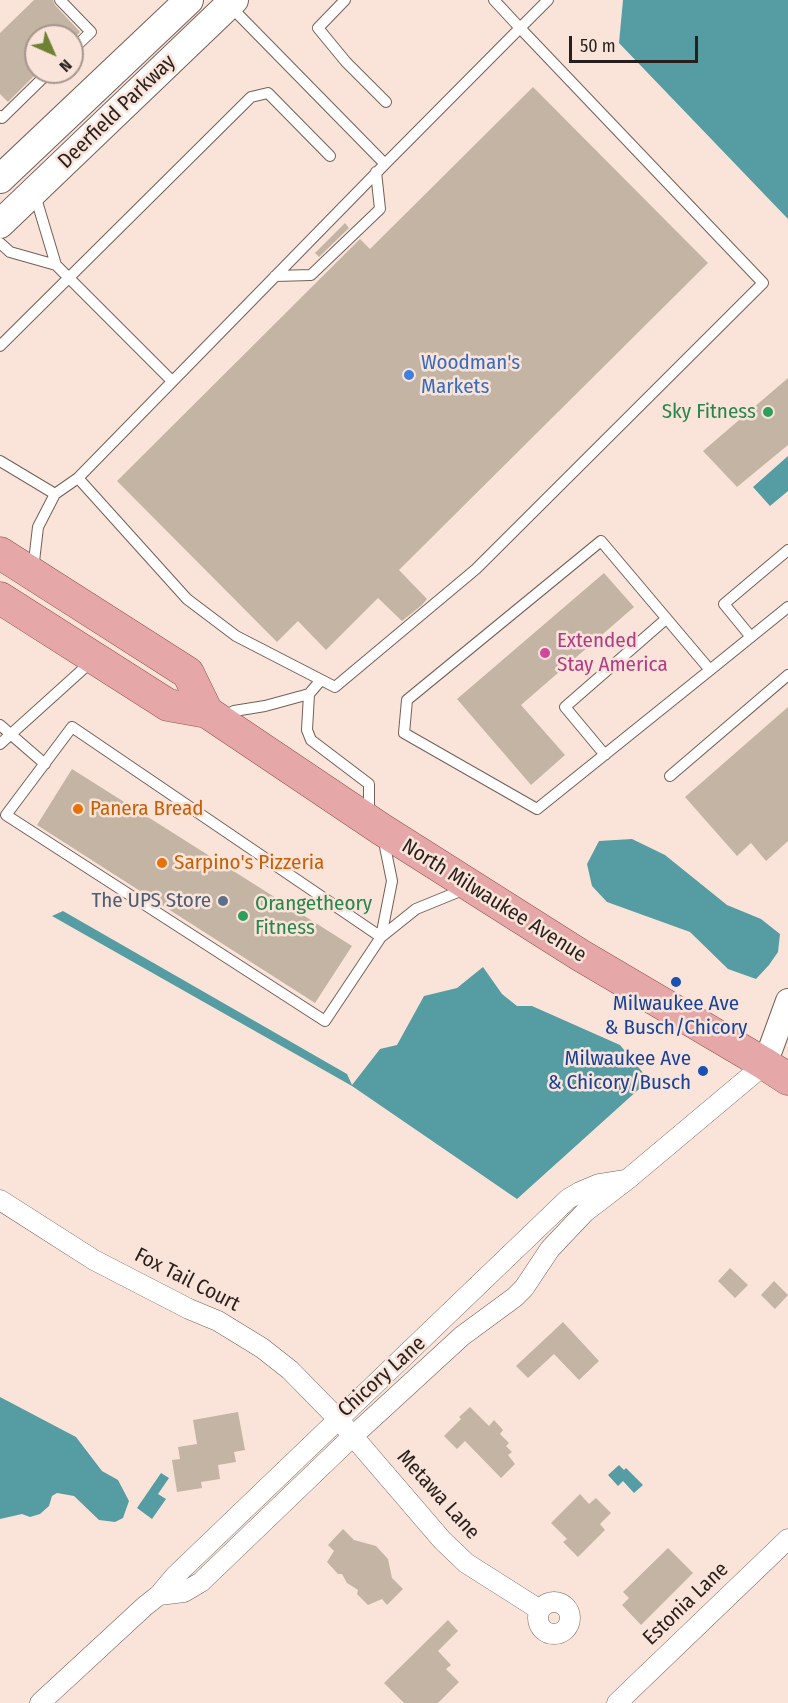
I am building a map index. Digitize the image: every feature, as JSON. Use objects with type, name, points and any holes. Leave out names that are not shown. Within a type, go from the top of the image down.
[{"type":"main road","name":"Deerfield Parkway","points":[[0,179],[189,0]]},
{"type":"main road","name":"Deerfield Parkway","points":[[0,224],[229,2]]},
{"type":"main road","points":[[0,553],[188,673],[213,716]]},
{"type":"main road","name":"North Milwaukee Avenue","points":[[6,605],[168,705],[213,716],[375,825],[580,955],[780,1065]]},
{"type":"street","points":[[780,1065],[788,1001]]},
{"type":"street","name":"Chicory Lane","points":[[159,1595],[184,1592],[201,1582],[353,1436],[462,1336],[515,1298],[550,1250],[585,1212],[780,1065]]},
{"type":"street","name":"Chicory Lane","points":[[40,1703],[159,1595],[175,1576],[568,1199],[599,1184],[628,1179]]},
{"type":"street","name":"Fox Tail Court","points":[[0,1200],[94,1260],[189,1309],[218,1321],[262,1348],[290,1370],[339,1420]]},
{"type":"street","points":[[512,1252],[533,1274]]},
{"type":"street","name":"Metawa Lane","points":[[339,1420],[442,1540],[466,1563],[540,1610]]},
{"type":"street","name":"Estonia Lane","points":[[619,1702],[788,1539]]},
{"type":"lane","points":[[60,0],[83,24]]},
{"type":"lane","points":[[345,0],[318,28],[346,62],[386,102]]},
{"type":"lane","points":[[78,478],[187,599],[236,636],[336,687],[476,569],[763,283],[494,0]]},
{"type":"lane","points":[[33,574],[38,527],[55,494],[78,478],[376,172],[548,0]]},
{"type":"lane","points":[[229,2],[385,164]]},
{"type":"lane","points":[[84,25],[91,32],[84,39]]},
{"type":"lane","points":[[0,116],[2,118],[37,84]]},
{"type":"lane","points":[[0,346],[251,97],[268,93],[330,156]]},
{"type":"lane","points":[[274,276],[311,275],[380,209],[376,172]]},
{"type":"lane","points":[[34,192],[56,265],[172,381]]},
{"type":"lane","points":[[0,243],[10,252],[56,265]]},
{"type":"lane","points":[[0,461],[55,494]]},
{"type":"lane","points":[[710,670],[601,541],[407,700],[404,733],[537,809],[604,754],[752,637],[788,607]]},
{"type":"lane","points":[[752,637],[724,604],[788,550]]},
{"type":"lane","points":[[604,754],[565,706],[666,619]]},
{"type":"lane","points":[[0,744],[95,658]]},
{"type":"lane","points":[[670,776],[788,675]]},
{"type":"lane","points":[[213,716],[265,706],[309,694],[321,680]]},
{"type":"lane","points":[[309,694],[307,730],[311,740],[369,784],[375,825],[392,881],[381,937]]},
{"type":"lane","points":[[0,725],[45,764]]},
{"type":"lane","points":[[381,937],[72,728],[6,815],[325,1021],[381,937],[416,909],[471,886]]},
{"type":"water","points":[[623,0],[788,0],[788,219],[619,43]]},
{"type":"water","points":[[788,456],[788,491],[770,506],[753,487]]},
{"type":"water","points":[[632,839],[665,855],[727,905],[761,919],[780,934],[778,952],[756,979],[728,969],[690,932],[607,902],[592,886],[587,864],[599,841]]},
{"type":"water","points":[[63,911],[347,1074],[352,1085],[380,1049],[397,1045],[424,996],[457,988],[483,967],[502,994],[517,1006],[532,1006],[620,1045],[649,1080],[517,1199],[352,1086],[52,916]]},
{"type":"water","points":[[0,1397],[76,1437],[102,1471],[118,1480],[129,1501],[123,1518],[115,1522],[99,1520],[74,1496],[57,1493],[52,1496],[49,1506],[40,1514],[30,1517],[22,1514],[0,1519]]},
{"type":"water","points":[[619,1465],[624,1470],[626,1468],[643,1485],[634,1493],[623,1481],[618,1486],[608,1475]]},
{"type":"water","points":[[161,1473],[169,1478],[158,1494],[166,1499],[152,1519],[137,1508]]},
{"type":"building","points":[[34,0],[53,0],[73,24],[24,24],[24,84],[26,84],[8,102],[0,94],[0,33]]},
{"type":"building","name":"Woodman's Markets","points":[[533,87],[708,263],[399,570],[427,599],[422,605],[402,621],[378,598],[326,650],[298,621],[277,642],[117,481],[360,239],[370,249]]},
{"type":"building","points":[[345,223],[349,228],[319,257],[315,253]]},
{"type":"building","name":"Sky Fitness","points":[[788,378],[788,445],[737,487],[703,451]]},
{"type":"building","name":"Extended Stay America","points":[[604,573],[634,607],[521,705],[565,755],[531,785],[457,699]]},
{"type":"building","points":[[788,707],[788,841],[766,861],[751,843],[737,856],[685,797]]},
{"type":"building","points":[[72,769],[352,946],[315,1003],[37,825]]},
{"type":"building","points":[[730,1268],[748,1285],[735,1298],[718,1281]]},
{"type":"building","points":[[774,1281],[788,1295],[775,1309],[761,1295]]},
{"type":"building","points":[[563,1322],[599,1361],[579,1380],[554,1354],[528,1378],[516,1366]]},
{"type":"building","points":[[470,1407],[489,1426],[494,1420],[503,1430],[500,1434],[509,1443],[506,1446],[512,1452],[508,1455],[515,1464],[501,1478],[465,1441],[457,1449],[444,1436]]},
{"type":"building","points":[[238,1412],[245,1450],[234,1452],[236,1462],[218,1465],[220,1479],[201,1482],[202,1488],[177,1492],[172,1460],[180,1459],[178,1447],[197,1444],[193,1420]]},
{"type":"building","points":[[580,1494],[589,1504],[596,1498],[611,1513],[600,1524],[605,1530],[578,1557],[563,1542],[567,1539],[551,1523]]},
{"type":"building","points":[[343,1529],[354,1540],[376,1546],[388,1559],[392,1578],[403,1589],[387,1605],[382,1599],[368,1605],[357,1594],[358,1590],[347,1583],[342,1574],[338,1574],[327,1562],[334,1551],[328,1545]]},
{"type":"building","points":[[668,1548],[693,1573],[641,1625],[622,1605],[629,1598],[623,1592]]},
{"type":"building","points":[[448,1620],[458,1631],[438,1651],[451,1665],[446,1669],[459,1682],[438,1703],[404,1703],[384,1683]]},
{"type":"place","name":"Woodman's Markets","points":[[409,375]]},
{"type":"place","name":"Sky Fitness","points":[[768,412]]},
{"type":"place","name":"Extended Stay America","points":[[545,653]]},
{"type":"place","name":"Panera Bread","points":[[78,809]]},
{"type":"place","name":"Sarpino's Pizzeria","points":[[162,863]]},
{"type":"place","name":"The UPS Store","points":[[223,901]]},
{"type":"place","name":"Orangetheory Fitness","points":[[243,916]]},
{"type":"place","name":"Milwaukee Ave & Busch/Chicory","points":[[676,982]]},
{"type":"place","name":"Milwaukee Ave & Chicory/Busch","points":[[703,1071]]}]
